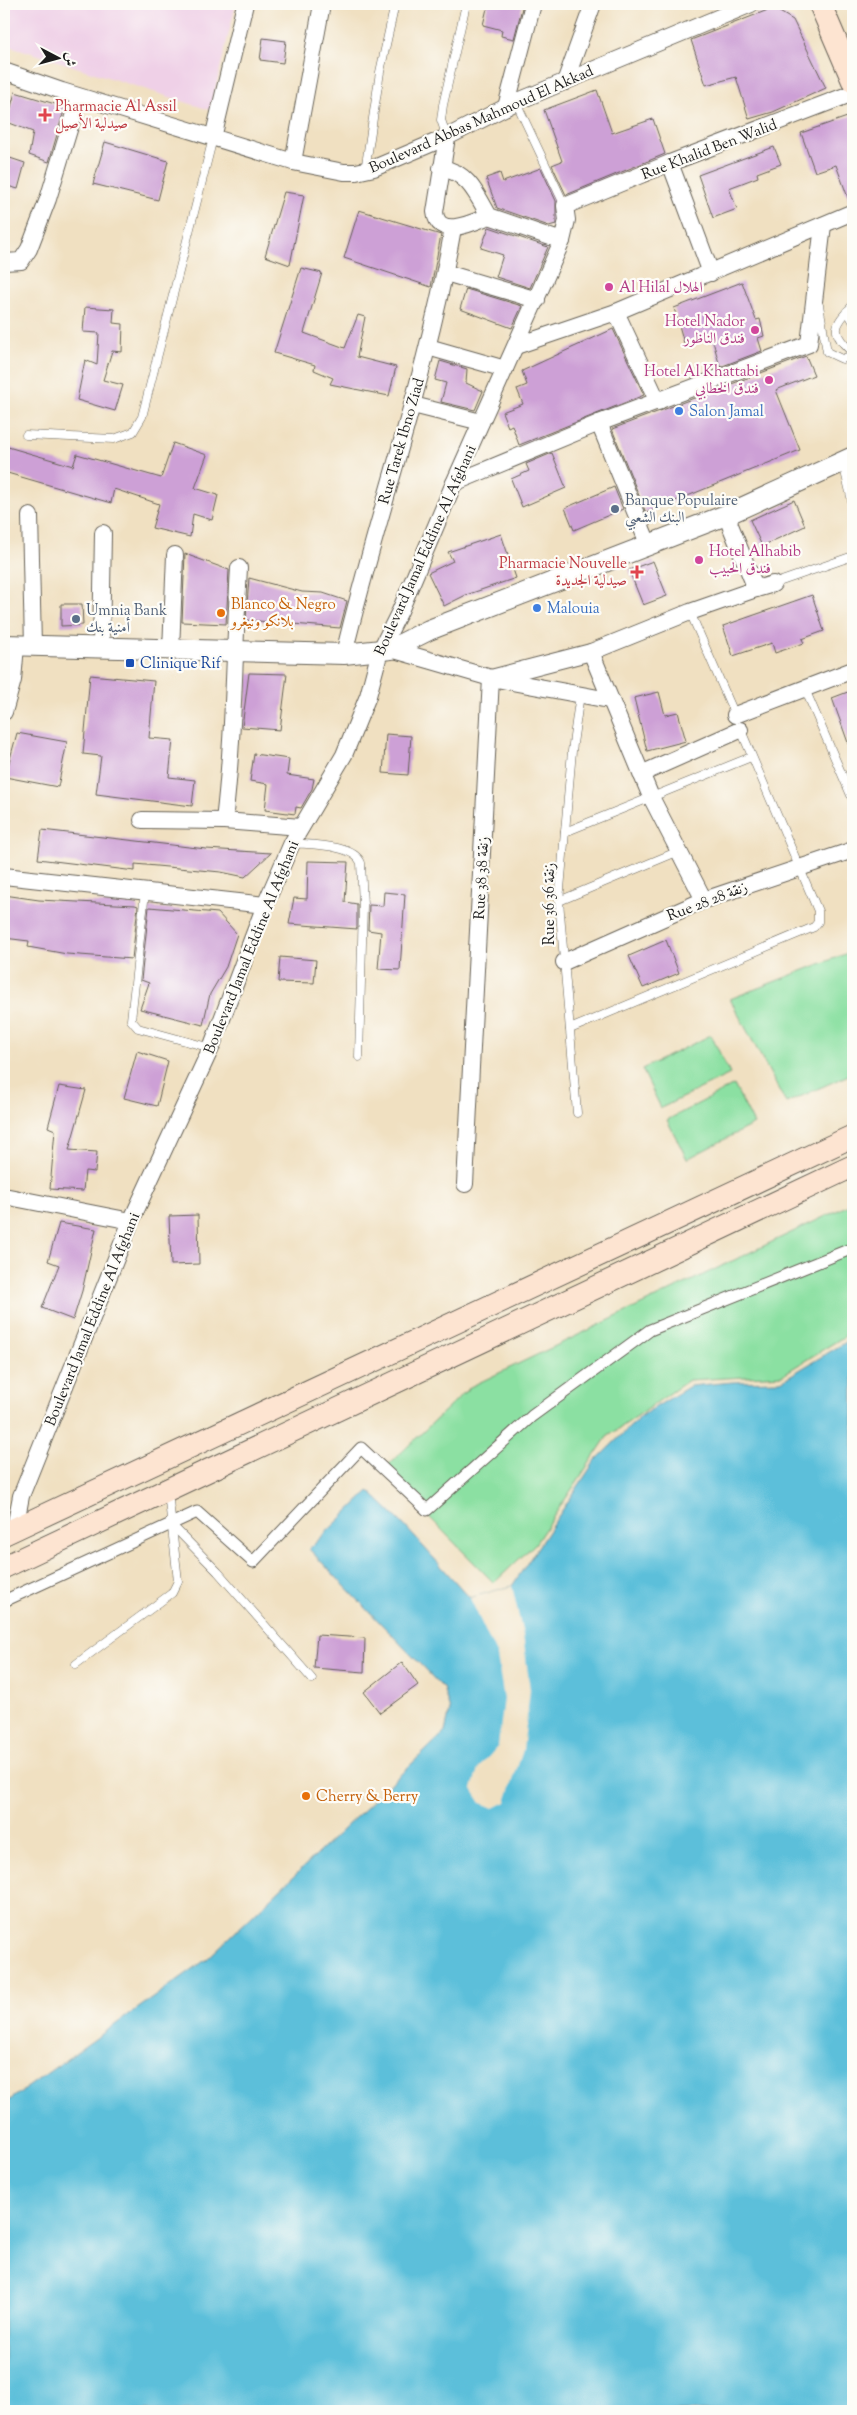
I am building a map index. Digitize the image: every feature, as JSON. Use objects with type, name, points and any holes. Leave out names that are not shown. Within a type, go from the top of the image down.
[{"type":"main road","points":[[824,5],[853,81]]},
{"type":"main road","points":[[9,1531],[853,1136]]},
{"type":"main road","points":[[4,1567],[853,1166]]},
{"type":"street","points":[[213,138],[245,4]]},
{"type":"street","points":[[293,162],[322,4]]},
{"type":"street","points":[[511,105],[533,4]]},
{"type":"street","points":[[565,82],[593,4]]},
{"type":"street","name":"Boulevard Abbas Mahmoud El Akkad","points":[[4,71],[79,97],[293,162],[344,172],[364,171],[447,137],[511,105],[751,4]]},
{"type":"street","name":"Rue Khalid Ben Walid","points":[[565,206],[670,163],[853,93]]},
{"type":"street","points":[[4,262],[21,261],[29,249],[48,199],[79,97]]},
{"type":"street","points":[[447,137],[435,212],[440,223],[453,228],[470,224],[488,216],[562,241]]},
{"type":"street","points":[[670,163],[711,273]]},
{"type":"street","points":[[441,168],[460,174],[474,189],[488,216]]},
{"type":"street","name":"Boulevard Jamal Eddine Al Afghani","points":[[9,1531],[21,1496],[131,1221],[211,1048],[265,905],[292,843],[354,735],[400,611],[454,483],[562,241],[567,220],[565,206]]},
{"type":"street","points":[[516,346],[616,312],[853,212]]},
{"type":"street","points":[[454,483],[599,423],[809,344],[823,225]]},
{"type":"street","name":"Rue Tarek Ibno Ziad","points":[[344,654],[370,552],[428,347],[446,272],[453,228]]},
{"type":"street","points":[[446,272],[537,300]]},
{"type":"street","points":[[616,312],[658,402]]},
{"type":"street","points":[[428,347],[505,369]]},
{"type":"street","points":[[413,405],[481,422]]},
{"type":"street","points":[[599,423],[649,546]]},
{"type":"street","points":[[18,646],[344,654],[385,650],[429,630],[726,515],[848,459]]},
{"type":"street","points":[[726,515],[756,589]]},
{"type":"street","points":[[4,712],[13,680],[18,646],[30,516]]},
{"type":"street","points":[[101,648],[102,533]]},
{"type":"street","points":[[171,650],[175,555]]},
{"type":"street","points":[[224,822],[232,754],[234,652],[239,568]]},
{"type":"street","points":[[491,678],[591,652],[690,612],[773,584]]},
{"type":"street","points":[[385,650],[491,678],[609,700]]},
{"type":"street","points":[[591,652],[609,700],[651,797],[704,900]]},
{"type":"street","points":[[641,774],[738,722],[805,690],[853,670]]},
{"type":"street","name":"Rue 38 زنقة 38","points":[[465,1184],[491,678]]},
{"type":"street","points":[[142,820],[224,822],[301,827]]},
{"type":"street","name":"Rue 28 زنقة 28","points":[[564,962],[704,900],[853,850]]},
{"type":"street","points":[[4,876],[265,905]]},
{"type":"street","points":[[4,1196],[131,1221]]},
{"type":"street","points":[[4,1601],[197,1512],[253,1562],[361,1448],[427,1510],[532,1416],[650,1330],[853,1248]]},
{"type":"lane","points":[[364,171],[380,72],[395,4]]},
{"type":"lane","points":[[447,137],[442,128],[442,112],[466,4]]},
{"type":"lane","points":[[511,105],[565,206]]},
{"type":"lane","points":[[26,435],[114,439],[133,432],[142,417],[213,138]]},
{"type":"lane","points":[[816,286],[827,352],[842,359],[853,354],[839,340],[836,328],[837,322],[850,308]]},
{"type":"lane","points":[[850,308],[853,321]]},
{"type":"lane","points":[[848,459],[853,505]]},
{"type":"lane","points":[[773,584],[853,556]]},
{"type":"lane","points":[[570,1029],[814,927],[818,922],[818,911],[690,612]]},
{"type":"lane","points":[[805,690],[853,800]]},
{"type":"lane","name":"Rue 36 زنقة 36","points":[[577,1113],[560,900],[564,832],[580,694]]},
{"type":"lane","points":[[564,832],[751,757]]},
{"type":"lane","points":[[292,843],[350,850],[359,858],[361,863],[363,905],[359,1057]]},
{"type":"lane","points":[[560,900],[679,851]]},
{"type":"lane","points":[[145,892],[131,1020],[138,1028],[146,1031],[211,1048]]},
{"type":"lane","points":[[76,1664],[172,1593],[178,1581],[168,1490]]},
{"type":"lane","points":[[171,1524],[218,1572],[312,1679]]},
{"type":"shaded area","points":[[4,4],[236,4],[210,110],[4,44]]},
{"type":"green space","points":[[853,951],[853,1073],[786,1103],[730,999]]},
{"type":"green space","points":[[711,1035],[730,1074],[661,1108],[642,1069]]},
{"type":"green space","points":[[734,1085],[754,1124],[687,1159],[667,1120]]},
{"type":"green space","points":[[853,1203],[853,1331],[782,1375],[689,1380],[607,1437],[535,1544],[494,1583],[383,1470],[470,1387]]},
{"type":"water","points":[[853,1338],[853,2411],[4,2411],[4,2104],[207,1959],[445,1732],[450,1710],[443,1688],[309,1549],[369,1491],[402,1523],[470,1598],[512,1586],[595,1461],[641,1416],[690,1386],[733,1382],[781,1381]]},
{"type":"pier","points":[[512,1586],[523,1635],[530,1690],[523,1750],[506,1802],[494,1808],[481,1803],[472,1789],[478,1769],[498,1746],[504,1699],[497,1656],[470,1598]]},
{"type":"building","points":[[488,4],[523,4],[514,39],[501,36],[502,30],[483,25]]},
{"type":"building","points":[[773,8],[793,20],[826,88],[773,112],[749,119],[736,77],[706,85],[691,40]]},
{"type":"building","points":[[263,38],[286,41],[283,63],[260,60]]},
{"type":"building","points":[[597,90],[612,133],[653,119],[665,154],[566,195],[552,165],[562,161],[544,110]]},
{"type":"building","points":[[15,92],[65,107],[49,162],[29,155],[33,132],[7,122]]},
{"type":"building","points":[[853,115],[853,202],[850,203],[836,165],[815,172],[801,133]]},
{"type":"building","points":[[105,142],[168,161],[158,200],[93,184]]},
{"type":"building","points":[[774,147],[781,164],[757,173],[758,177],[729,188],[737,209],[713,218],[698,175]]},
{"type":"building","points":[[4,156],[25,163],[18,189],[4,185]]},
{"type":"building","points":[[541,168],[556,201],[556,224],[549,226],[497,208],[486,178],[500,173],[503,182]]},
{"type":"building","points":[[284,192],[304,195],[290,265],[265,256]]},
{"type":"building","points":[[359,210],[441,235],[431,287],[344,258]]},
{"type":"building","points":[[489,227],[548,247],[530,288],[496,277],[503,255],[481,248]]},
{"type":"building","points":[[301,268],[322,273],[304,333],[345,348],[358,315],[365,317],[357,357],[396,367],[389,396],[330,384],[333,378],[314,370],[315,365],[274,353]]},
{"type":"building","points":[[742,282],[756,320],[760,319],[764,336],[758,338],[762,351],[720,367],[711,334],[684,343],[674,308]]},
{"type":"building","points":[[466,289],[522,306],[512,328],[460,309]]},
{"type":"building","points":[[85,307],[114,309],[113,323],[123,324],[122,352],[112,351],[103,380],[123,385],[115,411],[77,400],[85,360],[97,365],[99,333],[83,332]]},
{"type":"building","points":[[613,329],[644,395],[519,445],[512,425],[508,427],[502,412],[523,404],[517,389],[527,385],[522,371]]},
{"type":"building","points":[[806,356],[814,375],[776,390],[800,450],[646,513],[612,429]]},
{"type":"building","points":[[440,361],[467,369],[466,383],[483,391],[475,410],[441,402],[446,383],[435,380]]},
{"type":"building","points":[[173,443],[207,455],[195,488],[218,495],[212,520],[193,514],[190,537],[152,528],[159,504],[114,489],[111,503],[4,472],[8,447],[73,466],[77,454],[161,478]]},
{"type":"building","points":[[552,453],[566,488],[522,507],[511,479],[529,471],[526,464]]},
{"type":"building","points":[[614,487],[623,509],[574,530],[565,508]]},
{"type":"building","points":[[794,500],[805,526],[762,546],[750,520]]},
{"type":"building","points":[[501,534],[516,578],[466,595],[444,606],[428,573],[453,561],[448,552]]},
{"type":"building","points":[[185,554],[229,570],[226,624],[182,622]]},
{"type":"building","points":[[653,561],[667,596],[643,605],[629,570]]},
{"type":"building","points":[[249,578],[302,592],[323,593],[347,601],[340,628],[246,620]]},
{"type":"building","points":[[812,595],[824,631],[802,639],[804,643],[775,653],[772,643],[733,656],[723,626]]},
{"type":"building","points":[[61,604],[82,604],[83,625],[61,626]]},
{"type":"building","points":[[249,673],[287,674],[280,730],[242,727]]},
{"type":"building","points":[[90,675],[154,681],[149,738],[173,740],[169,777],[195,780],[192,806],[96,794],[101,756],[83,754]]},
{"type":"building","points":[[853,690],[853,751],[851,751],[832,698]]},
{"type":"building","points":[[659,692],[665,715],[678,712],[686,741],[647,751],[634,698]]},
{"type":"building","points":[[17,733],[67,742],[58,787],[5,777]]},
{"type":"building","points":[[386,734],[411,736],[408,775],[383,773]]},
{"type":"building","points":[[254,754],[289,759],[287,775],[314,779],[312,789],[301,808],[296,807],[295,814],[265,810],[268,784],[250,781]]},
{"type":"building","points":[[42,830],[206,849],[271,853],[245,877],[221,872],[135,864],[135,871],[38,859]]},
{"type":"building","points":[[308,861],[348,862],[345,902],[357,904],[357,929],[289,924],[294,898],[307,899]]},
{"type":"building","points":[[384,892],[405,894],[400,970],[378,969],[381,932],[368,930],[369,905],[383,906]]},
{"type":"building","points":[[4,895],[39,900],[138,906],[132,959],[67,954],[28,947],[29,941],[4,938]]},
{"type":"building","points":[[149,907],[218,913],[237,934],[226,967],[210,994],[203,1025],[140,1009],[149,983],[141,980]]},
{"type":"building","points":[[666,940],[679,973],[643,988],[629,956]]},
{"type":"building","points":[[280,957],[316,960],[314,983],[278,982]]},
{"type":"building","points":[[137,1051],[168,1061],[157,1106],[124,1098]]},
{"type":"building","points":[[59,1086],[86,1090],[69,1150],[97,1152],[95,1172],[85,1171],[83,1191],[50,1189],[55,1130],[48,1127]]},
{"type":"building","points":[[198,1215],[199,1264],[171,1265],[169,1216]]},
{"type":"building","points":[[59,1223],[96,1229],[82,1291],[73,1320],[42,1308],[59,1265],[48,1261]]},
{"type":"building","points":[[317,1635],[365,1638],[364,1672],[314,1668]]},
{"type":"building","points":[[402,1662],[418,1685],[380,1713],[364,1692]]},
{"type":"place","name":"Pharmacie Al Assil صيدلية الأصيل","points":[[45,115]]},
{"type":"place","name":"Al Hilal الهلال","points":[[609,287]]},
{"type":"place","name":"Hotel Nador فندق الناظور","points":[[755,330]]},
{"type":"place","name":"Hotel Al Khattabi فندق الخطابي","points":[[769,380]]},
{"type":"place","name":"Salon Jamal","points":[[679,411]]},
{"type":"place","name":"Banque Populaire البنك الشعبي","points":[[615,509]]},
{"type":"place","name":"Hotel Alhabib فندق الحبيب","points":[[699,560]]},
{"type":"place","name":"Pharmacie Nouvelle صيدلية الجديدة","points":[[637,572]]},
{"type":"place","name":"Malouia","points":[[537,608]]},
{"type":"place","name":"Blanco & Negro بلانكو ونيغرو","points":[[221,613]]},
{"type":"place","name":"Umnia Bank أمنية بنك","points":[[76,619]]},
{"type":"place","name":"Clinique Rif","points":[[130,663]]},
{"type":"place","name":"Cherry & Berry","points":[[306,1796]]}]
